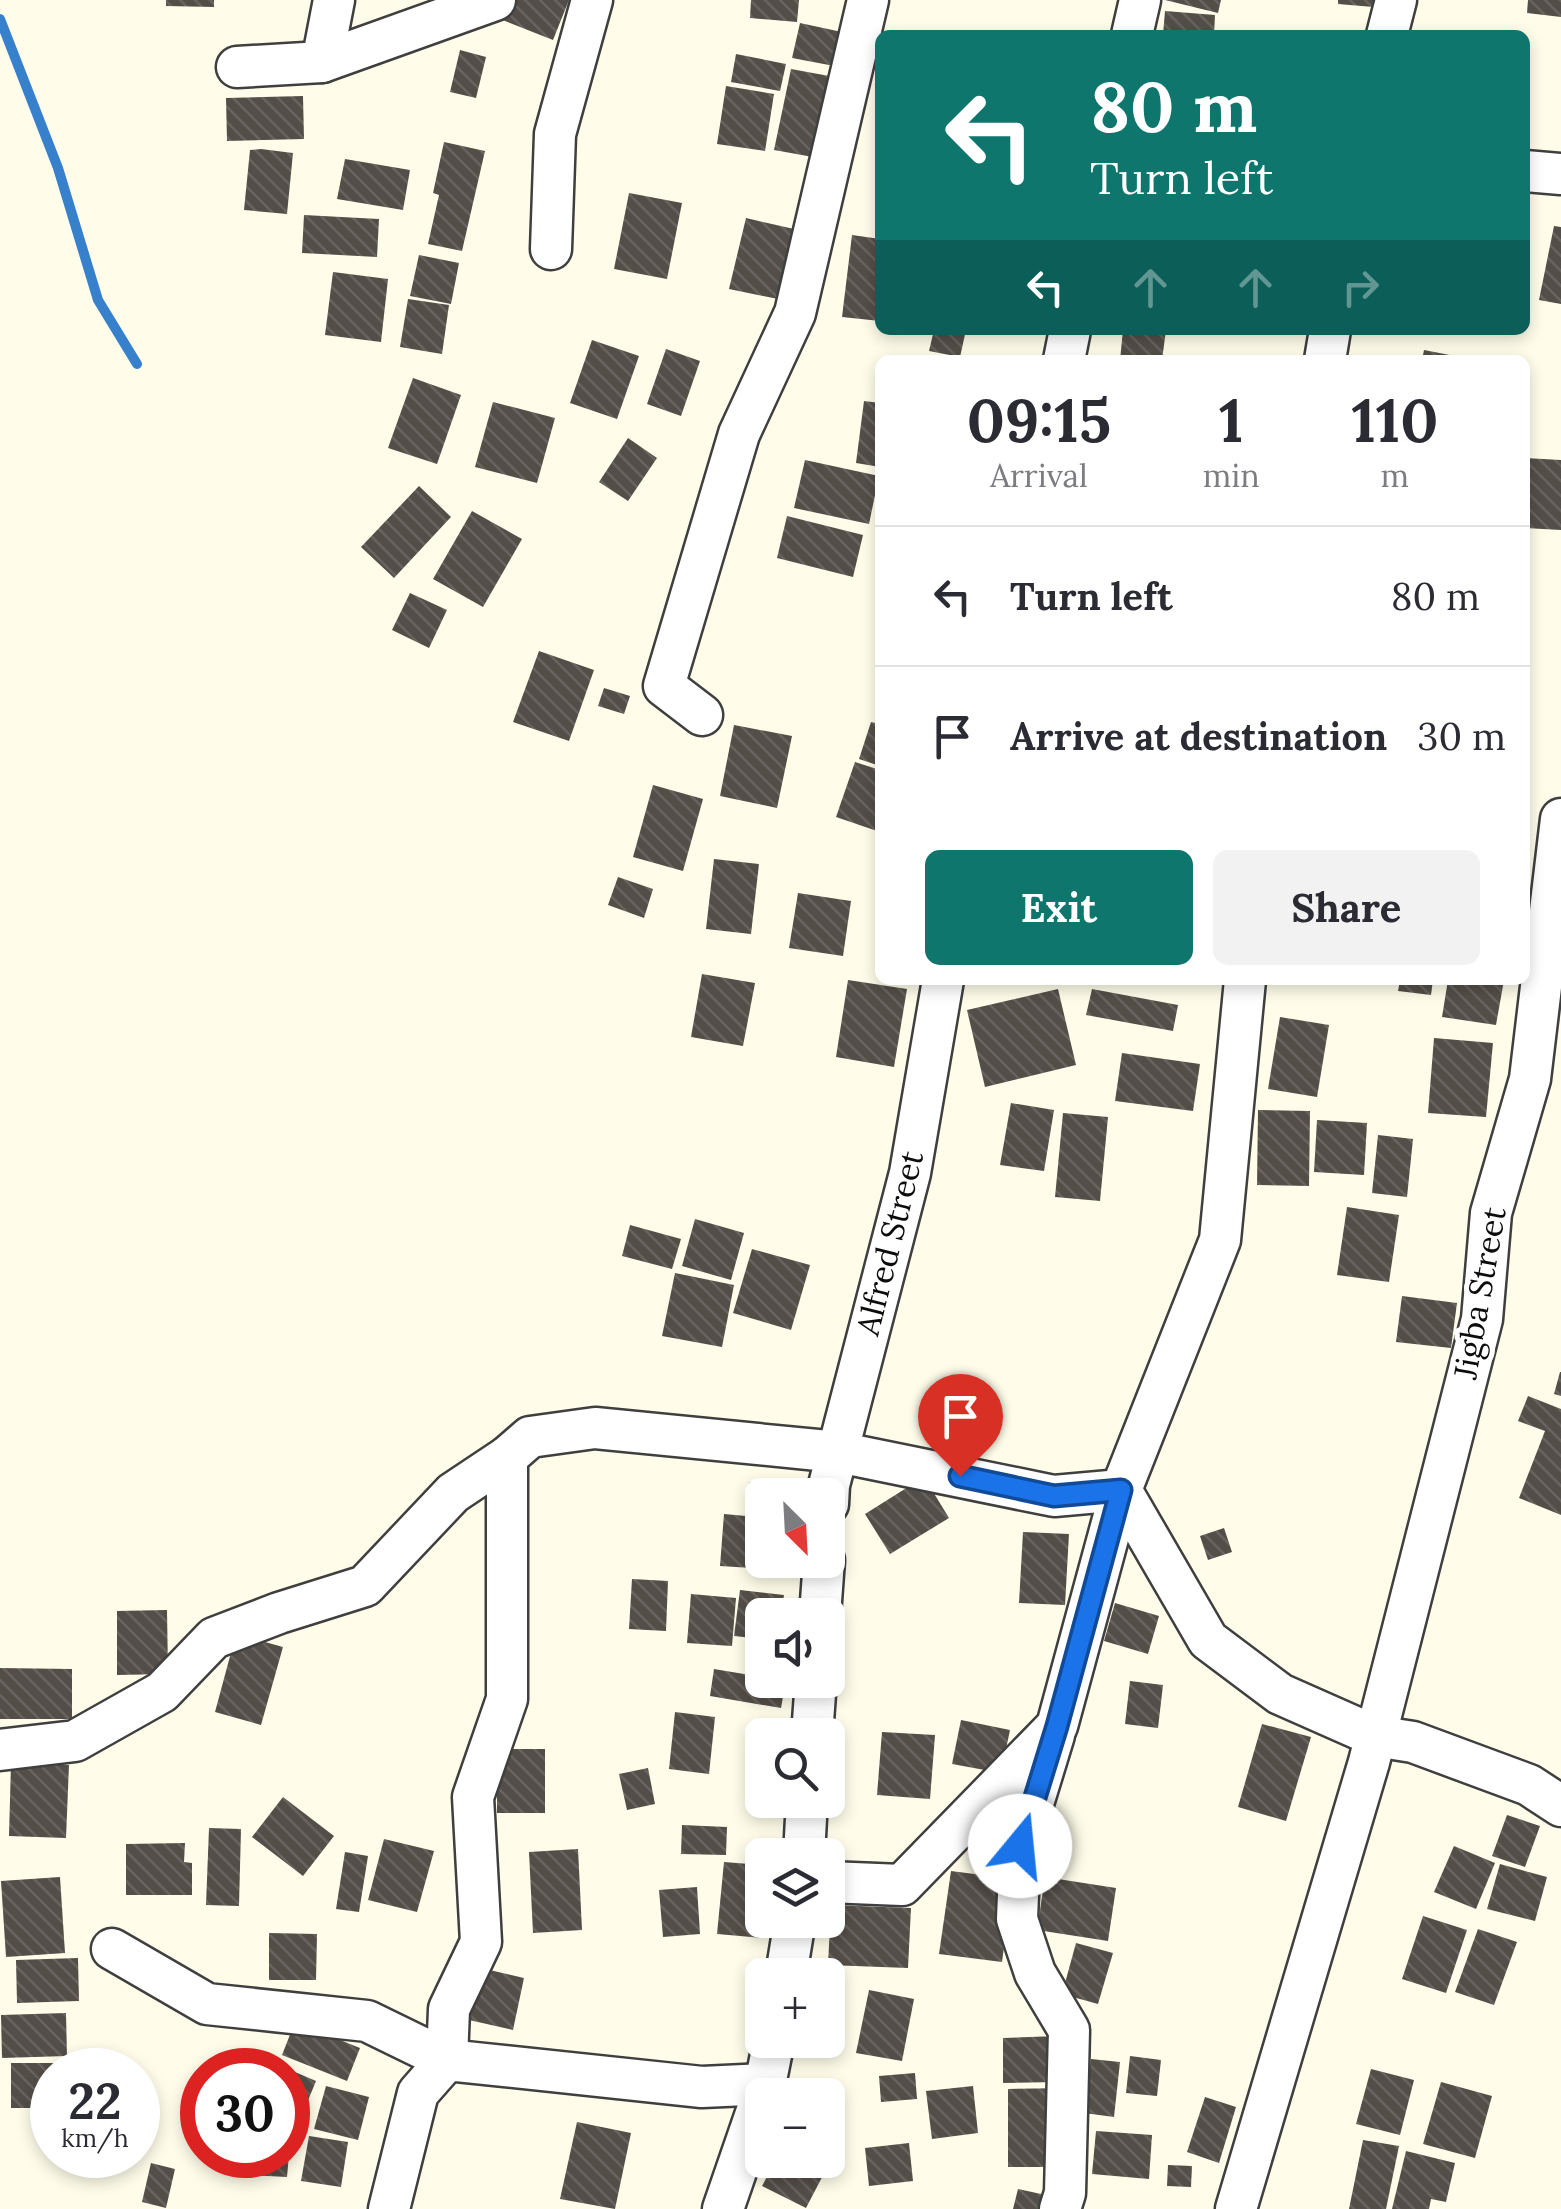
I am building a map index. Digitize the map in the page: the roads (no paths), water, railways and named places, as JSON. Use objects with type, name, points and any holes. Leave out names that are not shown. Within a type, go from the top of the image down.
[{"type":"street","points":[[322,62],[334,0]]},
{"type":"street","points":[[237,67],[322,62],[495,0]]},
{"type":"street","points":[[552,249],[555,134],[592,0]]},
{"type":"street","points":[[702,716],[664,686],[740,434],[795,313],[868,0]]},
{"type":"street","points":[[1133,30],[1140,0]]},
{"type":"street","points":[[1388,30],[1396,0]]},
{"type":"street","points":[[1530,171],[1561,174]]},
{"type":"street","name":"Jigba Street","points":[[1236,2209],[1372,1749],[1482,1320],[1491,1213],[1530,1080],[1561,819]]},
{"type":"street","name":"Alfred Street","points":[[833,1478],[910,1173],[942,985]]},
{"type":"street","points":[[1060,2209],[1064,2193],[1069,2030],[1035,1973],[1017,1919],[1020,1846],[1121,1490],[1220,1240],[1244,985]]},
{"type":"street","points":[[0,1750],[75,1741],[162,1692],[214,1638],[365,1586],[453,1493],[530,1438],[594,1428],[838,1452],[1054,1496],[1121,1490]]},
{"type":"street","points":[[389,2209],[418,2093],[447,2060],[449,2009],[480,1942],[473,1797],[507,1698],[508,1457]]},
{"type":"street","points":[[1121,1490],[1208,1640],[1280,1694],[1372,1749],[1414,1742],[1529,1785],[1561,1806]]},
{"type":"street","points":[[845,1883],[902,1885],[1057,1726]]},
{"type":"street","points":[[112,1949],[207,2004],[367,2021],[447,2060],[745,2091]]},
{"type":"street","points":[[723,2209],[745,2146]]},
{"type":"waterway","points":[[0,19],[58,168],[98,300],[137,364]]}]
